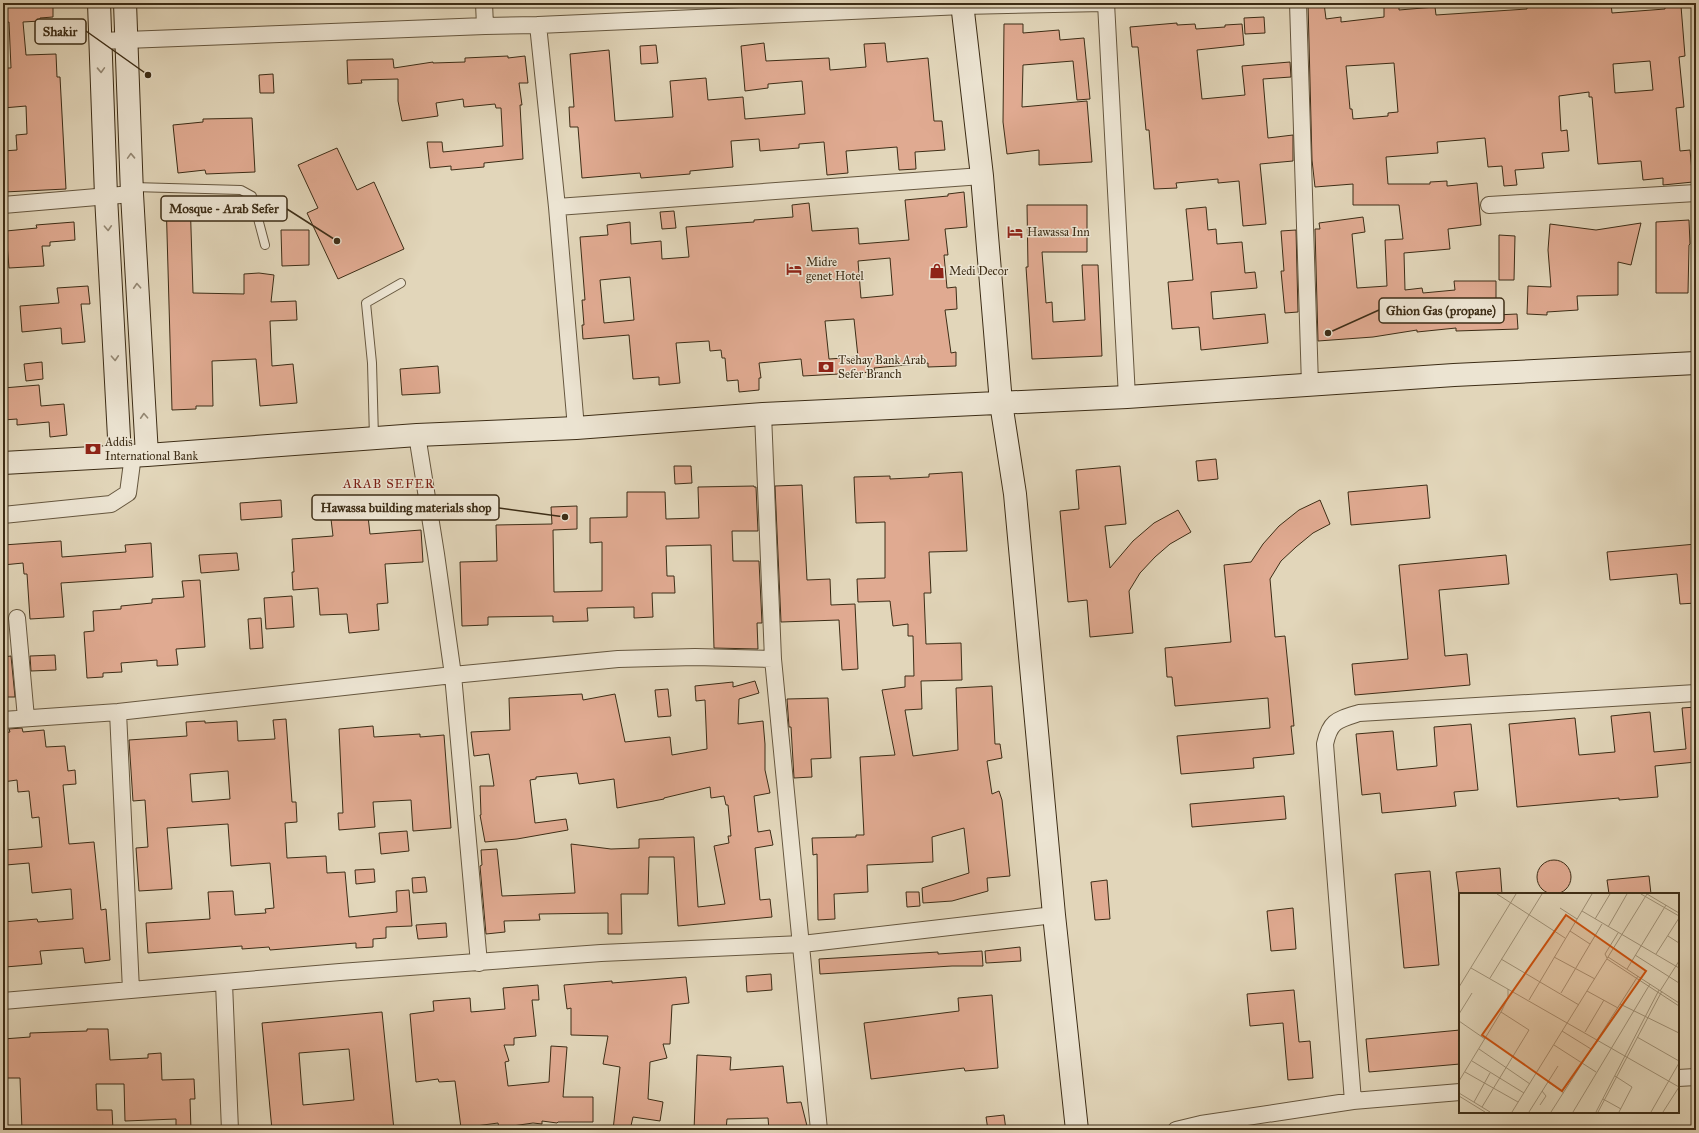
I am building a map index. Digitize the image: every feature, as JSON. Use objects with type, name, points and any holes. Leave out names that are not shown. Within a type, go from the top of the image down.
[{"type":"street","points":[[99,3],[106,196],[133,455]]},
{"type":"street","points":[[3,514],[111,504],[128,493],[133,455],[132,190],[126,3]]},
{"type":"street","points":[[484,3],[485,26]]},
{"type":"street","points":[[100,41],[538,25],[963,4],[1105,3],[1127,397]]},
{"type":"street","points":[[1298,3],[1310,385]]},
{"type":"street","points":[[963,4],[982,176],[1001,402],[1015,494],[1054,915],[1077,1130]]},
{"type":"street","points":[[538,25],[557,207],[576,428]]},
{"type":"street","points":[[557,207],[982,176]]},
{"type":"street","points":[[3,205],[106,196],[132,190]]},
{"type":"street","points":[[1489,205],[1696,193]]},
{"type":"street","points":[[3,463],[417,435],[576,428],[763,414],[1127,397],[1454,375],[1696,363]]},
{"type":"street","points":[[763,414],[773,660],[819,1130]]},
{"type":"street","points":[[417,435],[453,675],[479,963]]},
{"type":"street","points":[[18,618],[26,718]]},
{"type":"street","points":[[3,720],[118,712],[453,675],[618,659],[695,658],[773,660]]},
{"type":"street","points":[[1353,1101],[1324,744],[1328,730],[1340,719],[1358,713],[1696,694]]},
{"type":"street","points":[[118,712],[131,990]]},
{"type":"street","points":[[3,1001],[340,972],[601,953],[802,944],[1054,915]]},
{"type":"street","points":[[224,983],[230,1130]]},
{"type":"street","points":[[1679,1078],[1696,1077]]},
{"type":"street","points":[[1176,1130],[1201,1124],[1353,1101],[1459,1092]]},
{"type":"lane","points":[[132,190],[241,190],[252,196],[265,245]]},
{"type":"lane","points":[[374,439],[372,363],[366,303],[401,283]]},
{"type":"building","points":[[1308,3],[1324,3],[1326,19],[1341,17],[1341,22],[1384,17],[1384,7],[1399,6],[1399,10],[1435,7],[1436,15],[1527,9],[1527,4],[1545,3],[1545,7],[1585,3],[1611,3],[1612,13],[1665,9],[1665,7],[1681,6],[1685,56],[1679,57],[1684,107],[1676,108],[1680,151],[1690,150],[1693,182],[1663,185],[1663,178],[1643,180],[1641,161],[1598,164],[1592,97],[1589,97],[1589,92],[1559,96],[1561,131],[1567,130],[1569,151],[1542,153],[1544,168],[1515,170],[1517,185],[1504,186],[1502,166],[1488,167],[1485,138],[1437,142],[1438,153],[1386,157],[1388,184],[1430,184],[1430,182],[1447,181],[1447,186],[1477,183],[1481,225],[1448,229],[1450,249],[1404,253],[1405,290],[1422,288],[1423,293],[1455,290],[1454,281],[1496,281],[1496,315],[1517,314],[1518,329],[1456,331],[1456,328],[1417,332],[1417,330],[1373,337],[1318,341],[1315,229],[1320,229],[1319,223],[1363,217],[1365,232],[1352,234],[1357,288],[1387,286],[1385,240],[1403,239],[1399,205],[1353,205],[1353,184],[1315,187],[1312,160]],"holes":[[[1650,61],[1653,90],[1615,93],[1613,64]],[[1394,63],[1398,112],[1388,113],[1388,116],[1353,119],[1352,109],[1350,109],[1346,66]]]},
{"type":"building","points":[[53,4],[53,17],[40,18],[40,21],[23,22],[26,55],[56,54],[57,77],[60,77],[66,189],[4,192],[3,151],[17,150],[16,135],[27,134],[26,106],[3,108],[3,68],[11,68],[9,22],[3,23],[3,7]]},
{"type":"building","points":[[1264,17],[1265,33],[1245,34],[1244,18]]},
{"type":"building","points":[[1177,23],[1177,25],[1195,24],[1196,29],[1242,24],[1244,45],[1197,50],[1202,99],[1245,95],[1242,66],[1290,62],[1291,77],[1263,79],[1268,138],[1293,135],[1293,161],[1260,164],[1266,224],[1243,226],[1239,181],[1218,183],[1218,179],[1176,183],[1177,188],[1154,189],[1149,130],[1146,130],[1138,47],[1132,47],[1130,27]]},
{"type":"building","points":[[1004,24],[1023,24],[1023,33],[1059,30],[1060,40],[1084,38],[1090,99],[1077,100],[1073,61],[1023,65],[1022,107],[1087,101],[1092,162],[1039,165],[1039,150],[1007,154],[1003,122]]},
{"type":"building","points":[[764,43],[766,61],[829,58],[830,70],[866,67],[864,44],[885,43],[887,62],[928,58],[934,121],[942,121],[945,150],[915,152],[916,169],[899,170],[897,147],[846,151],[848,173],[827,175],[824,142],[799,144],[799,148],[760,151],[759,139],[731,141],[733,167],[690,171],[690,174],[641,178],[640,173],[582,178],[578,127],[570,127],[569,107],[574,107],[570,54],[609,50],[615,121],[673,117],[670,81],[706,78],[708,100],[743,97],[745,119],[805,114],[802,81],[768,84],[768,88],[745,91],[741,46]]},
{"type":"building","points":[[656,45],[658,63],[641,64],[640,46]]},
{"type":"building","points":[[508,56],[508,58],[525,56],[528,83],[519,83],[522,105],[520,105],[523,159],[484,163],[484,167],[451,170],[451,166],[430,168],[427,142],[442,142],[443,152],[503,146],[501,108],[496,108],[495,104],[464,107],[463,99],[436,103],[438,116],[402,121],[398,101],[398,79],[361,80],[362,83],[348,84],[347,60],[393,59],[394,68],[433,62],[465,62],[465,58]]},
{"type":"building","points":[[273,74],[274,93],[260,93],[259,75]]},
{"type":"building","points":[[252,118],[255,172],[206,174],[205,170],[178,173],[173,125],[203,122],[203,119]]},
{"type":"building","points":[[337,148],[357,190],[374,182],[404,249],[338,279],[307,213],[318,208],[298,165]]},
{"type":"building","points":[[964,192],[967,227],[945,229],[948,255],[944,255],[947,288],[956,287],[957,309],[945,310],[951,353],[956,352],[956,366],[928,367],[928,363],[874,368],[875,372],[803,376],[801,359],[759,363],[761,378],[759,378],[759,390],[739,392],[738,380],[727,381],[725,358],[722,358],[721,350],[710,351],[709,341],[676,343],[680,383],[659,385],[659,377],[633,379],[629,335],[583,339],[582,325],[584,325],[582,300],[585,300],[580,237],[608,235],[607,225],[630,222],[631,244],[661,241],[662,259],[689,257],[686,227],[754,222],[754,220],[793,217],[792,205],[809,203],[812,231],[858,228],[859,244],[909,240],[905,200],[948,196],[948,194]],"holes":[[[890,258],[893,295],[861,298],[858,261]],[[630,277],[634,320],[604,323],[600,280]],[[854,319],[858,357],[829,359],[825,321]]]},
{"type":"building","points":[[190,197],[193,293],[244,294],[244,274],[259,273],[274,275],[271,302],[296,301],[297,320],[270,321],[272,366],[293,364],[297,403],[260,406],[256,359],[212,361],[213,406],[196,406],[196,409],[172,410],[166,198]]},
{"type":"building","points":[[1027,205],[1087,205],[1087,252],[1042,252],[1046,303],[1052,302],[1053,322],[1085,320],[1082,265],[1098,265],[1102,356],[1032,359],[1026,267],[1028,267]]},
{"type":"building","points":[[1206,207],[1208,230],[1216,229],[1217,244],[1242,242],[1245,273],[1255,272],[1257,288],[1211,292],[1213,319],[1265,314],[1268,343],[1201,350],[1199,327],[1172,329],[1168,282],[1193,280],[1186,209]]},
{"type":"building","points":[[674,211],[676,228],[662,229],[660,212]]},
{"type":"building","points":[[1689,220],[1690,244],[1688,293],[1656,293],[1656,222]]},
{"type":"building","points":[[74,222],[75,240],[50,242],[50,246],[42,246],[44,266],[9,268],[6,231],[37,228],[36,225]]},
{"type":"building","points":[[1641,223],[1631,265],[1618,262],[1618,295],[1577,296],[1578,310],[1547,312],[1547,315],[1527,314],[1528,286],[1551,287],[1548,250],[1550,224],[1596,230]]},
{"type":"building","points":[[281,230],[309,230],[309,265],[282,266]]},
{"type":"building","points":[[1296,230],[1298,312],[1285,313],[1281,271],[1284,271],[1281,231]]},
{"type":"building","points":[[1499,235],[1515,236],[1514,280],[1499,280]]},
{"type":"building","points":[[88,286],[90,304],[81,304],[85,342],[62,344],[61,328],[22,332],[20,306],[59,303],[57,288]]},
{"type":"building","points":[[42,362],[43,379],[26,381],[24,364]]},
{"type":"building","points":[[438,366],[440,393],[402,395],[400,369]]},
{"type":"building","points":[[39,385],[41,406],[64,404],[67,435],[50,437],[49,422],[17,425],[17,419],[3,420],[3,388]]},
{"type":"building","points":[[1216,459],[1218,479],[1198,481],[1196,461]]},
{"type":"building","points":[[674,466],[691,466],[692,483],[675,484]]},
{"type":"building","points":[[1120,466],[1126,524],[1105,526],[1110,568],[1133,541],[1154,523],[1178,510],[1191,532],[1170,544],[1155,557],[1140,573],[1129,591],[1133,633],[1090,637],[1087,600],[1068,602],[1060,511],[1079,509],[1076,470]]},
{"type":"building","points":[[962,472],[967,551],[929,552],[931,593],[924,593],[926,644],[961,643],[962,680],[921,681],[922,709],[905,710],[913,756],[958,750],[956,688],[992,686],[995,744],[1000,744],[1002,758],[987,761],[992,794],[999,791],[1002,800],[1010,876],[987,878],[988,891],[952,901],[923,903],[922,888],[969,873],[964,828],[932,837],[933,862],[867,865],[868,892],[834,894],[835,919],[818,920],[817,854],[813,855],[812,838],[856,837],[856,835],[864,835],[860,757],[895,755],[882,690],[905,687],[905,676],[914,676],[913,636],[908,636],[908,624],[893,626],[890,601],[858,602],[857,579],[885,578],[885,522],[856,523],[854,477],[890,476],[890,479],[929,477],[929,474]]},
{"type":"building","points":[[802,485],[807,580],[830,579],[831,605],[855,604],[858,669],[842,670],[839,620],[781,622],[775,486]]},
{"type":"building","points":[[1427,485],[1430,518],[1351,525],[1348,492]]},
{"type":"building","points":[[698,487],[756,487],[758,531],[732,531],[733,561],[759,561],[762,623],[757,623],[758,649],[714,648],[711,545],[666,546],[667,576],[674,576],[675,593],[652,593],[653,617],[634,618],[634,607],[587,608],[588,621],[553,622],[553,616],[488,617],[488,625],[462,626],[460,562],[497,561],[496,525],[552,524],[551,507],[577,506],[577,529],[553,530],[554,592],[602,591],[602,542],[590,543],[590,518],[627,517],[627,492],[665,492],[666,519],[699,518]]},
{"type":"building","points":[[281,500],[282,517],[241,520],[240,503]]},
{"type":"building","points":[[1320,500],[1330,524],[1313,533],[1296,547],[1281,561],[1270,579],[1275,637],[1285,636],[1294,726],[1291,726],[1294,754],[1253,758],[1254,768],[1181,774],[1177,736],[1270,728],[1268,698],[1175,706],[1172,677],[1167,677],[1165,648],[1231,642],[1224,565],[1251,562],[1263,544],[1279,526],[1299,510]]},
{"type":"building","points":[[368,516],[370,534],[421,530],[423,562],[385,564],[388,603],[377,604],[379,630],[349,633],[347,614],[320,615],[318,588],[293,590],[292,572],[294,572],[292,539],[333,536],[331,519]]},
{"type":"building","points":[[61,541],[62,557],[126,552],[125,545],[151,543],[153,577],[61,583],[64,617],[30,619],[27,574],[24,574],[23,563],[3,565],[3,545]]},
{"type":"building","points":[[1696,544],[1696,603],[1680,604],[1677,574],[1610,580],[1607,552]]},
{"type":"building","points":[[237,553],[239,570],[201,573],[199,555]]},
{"type":"building","points":[[1506,555],[1509,584],[1439,590],[1445,656],[1467,654],[1470,685],[1355,695],[1352,664],[1408,659],[1399,565]]},
{"type":"building","points":[[200,580],[205,647],[176,649],[178,665],[157,666],[157,660],[121,663],[122,672],[103,673],[103,677],[87,678],[84,632],[94,631],[93,611],[121,609],[121,606],[152,603],[152,599],[184,597],[182,581]]},
{"type":"building","points":[[292,596],[294,627],[266,629],[264,598]]},
{"type":"building","points":[[261,618],[263,648],[250,649],[248,619]]},
{"type":"building","points":[[55,655],[56,670],[31,671],[30,656]]},
{"type":"building","points":[[11,656],[15,697],[6,697],[3,674],[3,657]]},
{"type":"building","points":[[755,681],[759,693],[739,699],[738,724],[763,721],[765,770],[770,793],[754,796],[758,832],[770,830],[773,845],[755,848],[760,900],[770,899],[772,917],[678,926],[674,857],[649,857],[648,894],[621,894],[622,934],[608,934],[608,913],[539,914],[540,920],[504,921],[505,932],[486,934],[480,866],[482,865],[481,850],[497,849],[502,896],[575,893],[571,844],[611,849],[639,848],[639,839],[694,837],[698,907],[725,904],[714,846],[729,843],[728,836],[731,836],[728,805],[726,805],[724,796],[711,798],[710,787],[664,799],[617,808],[614,779],[579,784],[577,773],[536,777],[536,779],[530,780],[535,823],[566,819],[568,830],[517,839],[485,842],[480,815],[480,786],[494,786],[489,754],[474,756],[471,732],[510,730],[509,698],[582,694],[583,700],[615,694],[625,742],[670,737],[672,755],[707,749],[705,700],[696,701],[695,686],[733,682],[733,687]]},
{"type":"building","points":[[668,689],[671,716],[658,717],[655,690]]},
{"type":"building","points":[[828,698],[831,758],[811,759],[812,777],[794,778],[791,727],[789,727],[787,699]]},
{"type":"building","points":[[1696,707],[1696,762],[1655,766],[1658,797],[1619,800],[1619,798],[1517,807],[1509,724],[1575,718],[1579,755],[1615,752],[1611,716],[1650,712],[1654,752],[1686,749],[1682,708]]},
{"type":"building","points":[[286,719],[292,802],[296,802],[297,822],[285,823],[287,858],[326,856],[327,873],[345,872],[349,917],[397,912],[396,891],[409,890],[412,926],[386,927],[386,938],[373,939],[373,947],[356,948],[356,943],[270,950],[269,947],[242,949],[242,946],[148,953],[146,923],[210,919],[208,892],[233,891],[235,915],[266,913],[265,909],[274,908],[270,863],[231,866],[228,824],[167,828],[172,889],[139,891],[136,848],[148,847],[145,800],[133,801],[129,740],[187,736],[186,722],[205,721],[205,723],[237,721],[238,741],[275,739],[273,720]],"holes":[[[228,771],[230,799],[192,802],[190,774]]]},
{"type":"building","points":[[1471,724],[1478,790],[1454,792],[1456,806],[1382,813],[1380,793],[1362,795],[1356,734],[1393,731],[1397,770],[1437,766],[1434,727]]},
{"type":"building","points":[[373,726],[374,737],[420,734],[420,737],[444,735],[451,828],[413,831],[411,800],[373,802],[375,827],[339,830],[338,813],[343,813],[339,729]]},
{"type":"building","points":[[22,728],[23,732],[44,730],[46,747],[65,746],[68,771],[75,770],[76,784],[63,785],[69,844],[94,842],[101,910],[106,909],[110,960],[85,963],[83,948],[40,951],[42,964],[5,967],[3,922],[37,919],[38,922],[73,919],[71,889],[32,893],[29,863],[6,865],[5,850],[42,847],[39,817],[32,818],[29,791],[18,792],[17,780],[3,782],[3,733],[10,732],[9,729]]},
{"type":"building","points":[[1284,796],[1286,819],[1192,827],[1190,804]]},
{"type":"building","points":[[407,831],[409,851],[381,854],[379,833]]},
{"type":"building","points":[[1554,860],[1566,865],[1571,877],[1566,889],[1557,893],[1551,893],[1542,889],[1537,877],[1542,865]]},
{"type":"building","points":[[1500,868],[1502,893],[1459,894],[1456,872]]},
{"type":"building","points":[[374,869],[375,882],[356,884],[355,870]]},
{"type":"building","points":[[1430,871],[1439,965],[1404,968],[1395,874]]},
{"type":"building","points":[[1649,876],[1651,893],[1609,893],[1607,880]]},
{"type":"building","points":[[425,877],[427,892],[413,893],[412,878]]},
{"type":"building","points":[[1107,880],[1110,919],[1095,920],[1091,882]]},
{"type":"building","points":[[906,892],[919,892],[920,906],[907,907]]},
{"type":"building","points":[[1293,908],[1296,949],[1271,951],[1267,911]]},
{"type":"building","points":[[446,923],[447,937],[418,939],[416,925]]},
{"type":"building","points":[[1020,947],[1021,961],[986,963],[985,951]]},
{"type":"building","points":[[982,951],[983,966],[952,966],[820,974],[819,959]]},
{"type":"building","points":[[771,974],[772,990],[747,992],[746,976]]},
{"type":"building","points":[[686,977],[689,1003],[672,1005],[670,1044],[663,1044],[667,1058],[650,1062],[648,1099],[663,1102],[660,1121],[633,1117],[630,1130],[613,1130],[620,1067],[603,1064],[608,1036],[571,1035],[571,1008],[567,1009],[564,985]]},
{"type":"building","points":[[538,985],[539,1000],[532,1000],[536,1036],[514,1038],[514,1045],[504,1045],[509,1061],[505,1062],[508,1086],[549,1082],[551,1046],[567,1047],[563,1097],[593,1097],[593,1122],[557,1123],[542,1121],[542,1124],[533,1123],[499,1128],[498,1123],[461,1128],[455,1081],[439,1082],[438,1079],[416,1082],[410,1014],[434,1011],[433,1001],[470,998],[471,1012],[505,1009],[503,988]]},
{"type":"building","points":[[1294,990],[1299,1042],[1310,1041],[1313,1078],[1288,1080],[1283,1023],[1250,1026],[1247,994]]},
{"type":"building","points":[[992,995],[998,1068],[965,1071],[964,1068],[871,1079],[864,1023],[959,1011],[958,998]]},
{"type":"building","points":[[382,1012],[394,1130],[272,1130],[262,1023]],"holes":[[[349,1049],[354,1100],[303,1105],[299,1053]]]},
{"type":"building","points":[[87,1029],[108,1029],[110,1060],[148,1058],[148,1054],[161,1053],[162,1080],[194,1079],[195,1099],[190,1099],[191,1130],[176,1130],[176,1119],[125,1121],[124,1084],[96,1084],[97,1110],[112,1110],[113,1130],[22,1130],[20,1078],[3,1078],[3,1039],[30,1037],[30,1033],[87,1031]]},
{"type":"building","points":[[1459,1030],[1459,1064],[1369,1072],[1366,1039]]},
{"type":"building","points":[[697,1055],[731,1057],[730,1070],[783,1066],[787,1103],[801,1102],[808,1130],[769,1130],[768,1118],[727,1119],[726,1130],[694,1130]]},
{"type":"building","points":[[1004,1115],[1006,1130],[988,1130],[986,1117]]},
{"type":"place","name":"Shakir","points":[[148,75]]},
{"type":"place","name":"Hawassa Inn","points":[[1015,232]]},
{"type":"place","name":"Mosque - Arab Sefer","points":[[337,241]]},
{"type":"place","name":"Midre genet Hotel","points":[[794,269]]},
{"type":"place","name":"Medi Decor","points":[[937,271]]},
{"type":"place","name":"Ghion Gas (propane)","points":[[1328,333]]},
{"type":"place","name":"Tsehay Bank Arab Sefer Branch","points":[[826,367]]},
{"type":"place","name":"Addis International Bank","points":[[93,449]]},
{"type":"place","name":"Hawassa building materials shop","points":[[565,517]]},
{"type":"district","name":"ARAB SEFER","points":[[389,484]]}]
